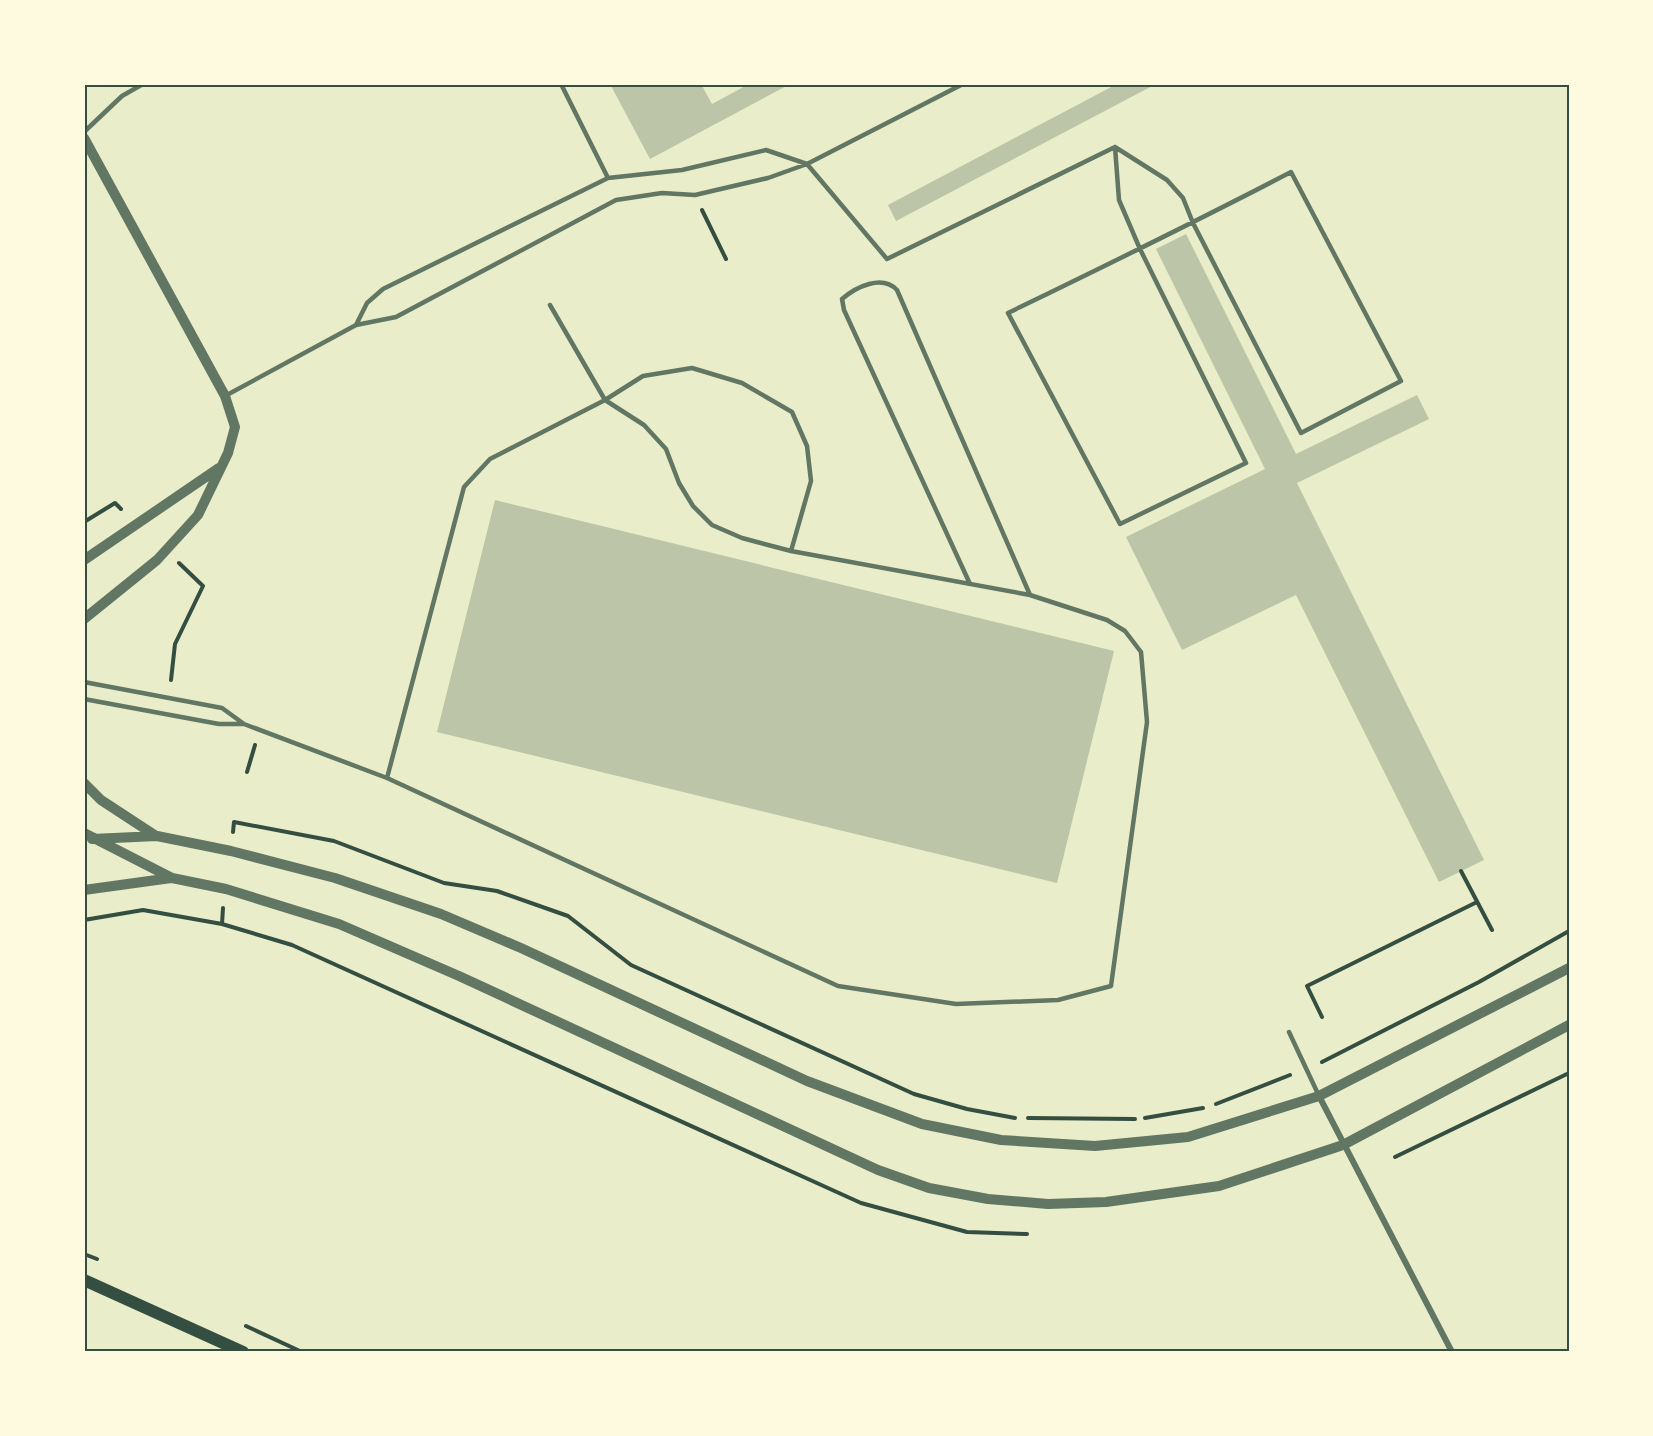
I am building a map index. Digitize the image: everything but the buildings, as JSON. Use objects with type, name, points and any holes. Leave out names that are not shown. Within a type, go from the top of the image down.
[{"type":"main road","points":[[84,1280],[243,1352]]},
{"type":"street","points":[[84,138],[225,396],[235,427],[228,453],[198,515],[157,560],[84,619]]},
{"type":"street","points":[[84,560],[219,468]]},
{"type":"street","points":[[84,783],[102,800],[157,836]]},
{"type":"street","points":[[86,838],[157,836],[231,851],[335,878],[441,914],[807,1081],[922,1124],[1001,1140],[1095,1146],[1188,1137],[1318,1096],[1569,968]]},
{"type":"street","points":[[86,838],[171,878],[226,889],[350,928],[459,975],[878,1170],[929,1188],[988,1199],[1048,1204],[1107,1202],[1219,1186],[1343,1145],[1569,1025]]},
{"type":"street","points":[[84,890],[171,878]]},
{"type":"street","points":[[1318,1096],[1452,1352]]},
{"type":"lane","points":[[84,132],[122,96],[143,84]]},
{"type":"lane","points":[[561,84],[608,178]]},
{"type":"lane","points":[[225,396],[356,325],[396,316],[616,200],[662,193],[695,195],[768,178],[807,164],[963,84]]},
{"type":"lane","points":[[356,325],[367,303],[383,289],[608,178],[682,170],[766,150],[807,164],[886,259],[1115,147]]},
{"type":"lane","points":[[1115,147],[1119,200],[1140,249],[1246,463],[1120,524],[1008,313],[1140,249],[1193,223],[1291,172],[1401,381],[1301,433],[1193,223],[1183,198],[1167,180],[1115,147]]},
{"type":"lane","points":[[970,584],[844,310],[842,299],[852,291],[883,281],[891,283],[897,290],[1030,595]]},
{"type":"lane","points":[[84,682],[222,708],[244,724],[387,778],[838,986],[956,1004],[1058,1000],[1112,986],[1147,722],[1141,652],[1125,632],[1107,620],[1030,595],[791,551],[742,538],[712,525],[693,506],[679,483],[666,449],[644,425],[606,400],[550,305]]},
{"type":"lane","points":[[387,778],[464,487],[490,459],[606,400],[643,376],[692,368],[742,383],[792,412],[807,446],[811,481],[791,551]]},
{"type":"lane","points":[[84,699],[219,724],[244,724]]},
{"type":"lane","points":[[1289,1032],[1318,1096]]},
{"type":"path","points":[[247,772],[254,749]]},
{"type":"path","points":[[1461,871],[1492,930]]},
{"type":"path","points":[[222,924],[226,889]]},
{"type":"path","points":[[1323,1017],[1307,986],[1477,902]]},
{"type":"path","points":[[84,920],[143,910],[222,924],[292,945],[861,1203],[967,1232],[1027,1234]]},
{"type":"path","points":[[1395,1157],[1569,1074]]}]
